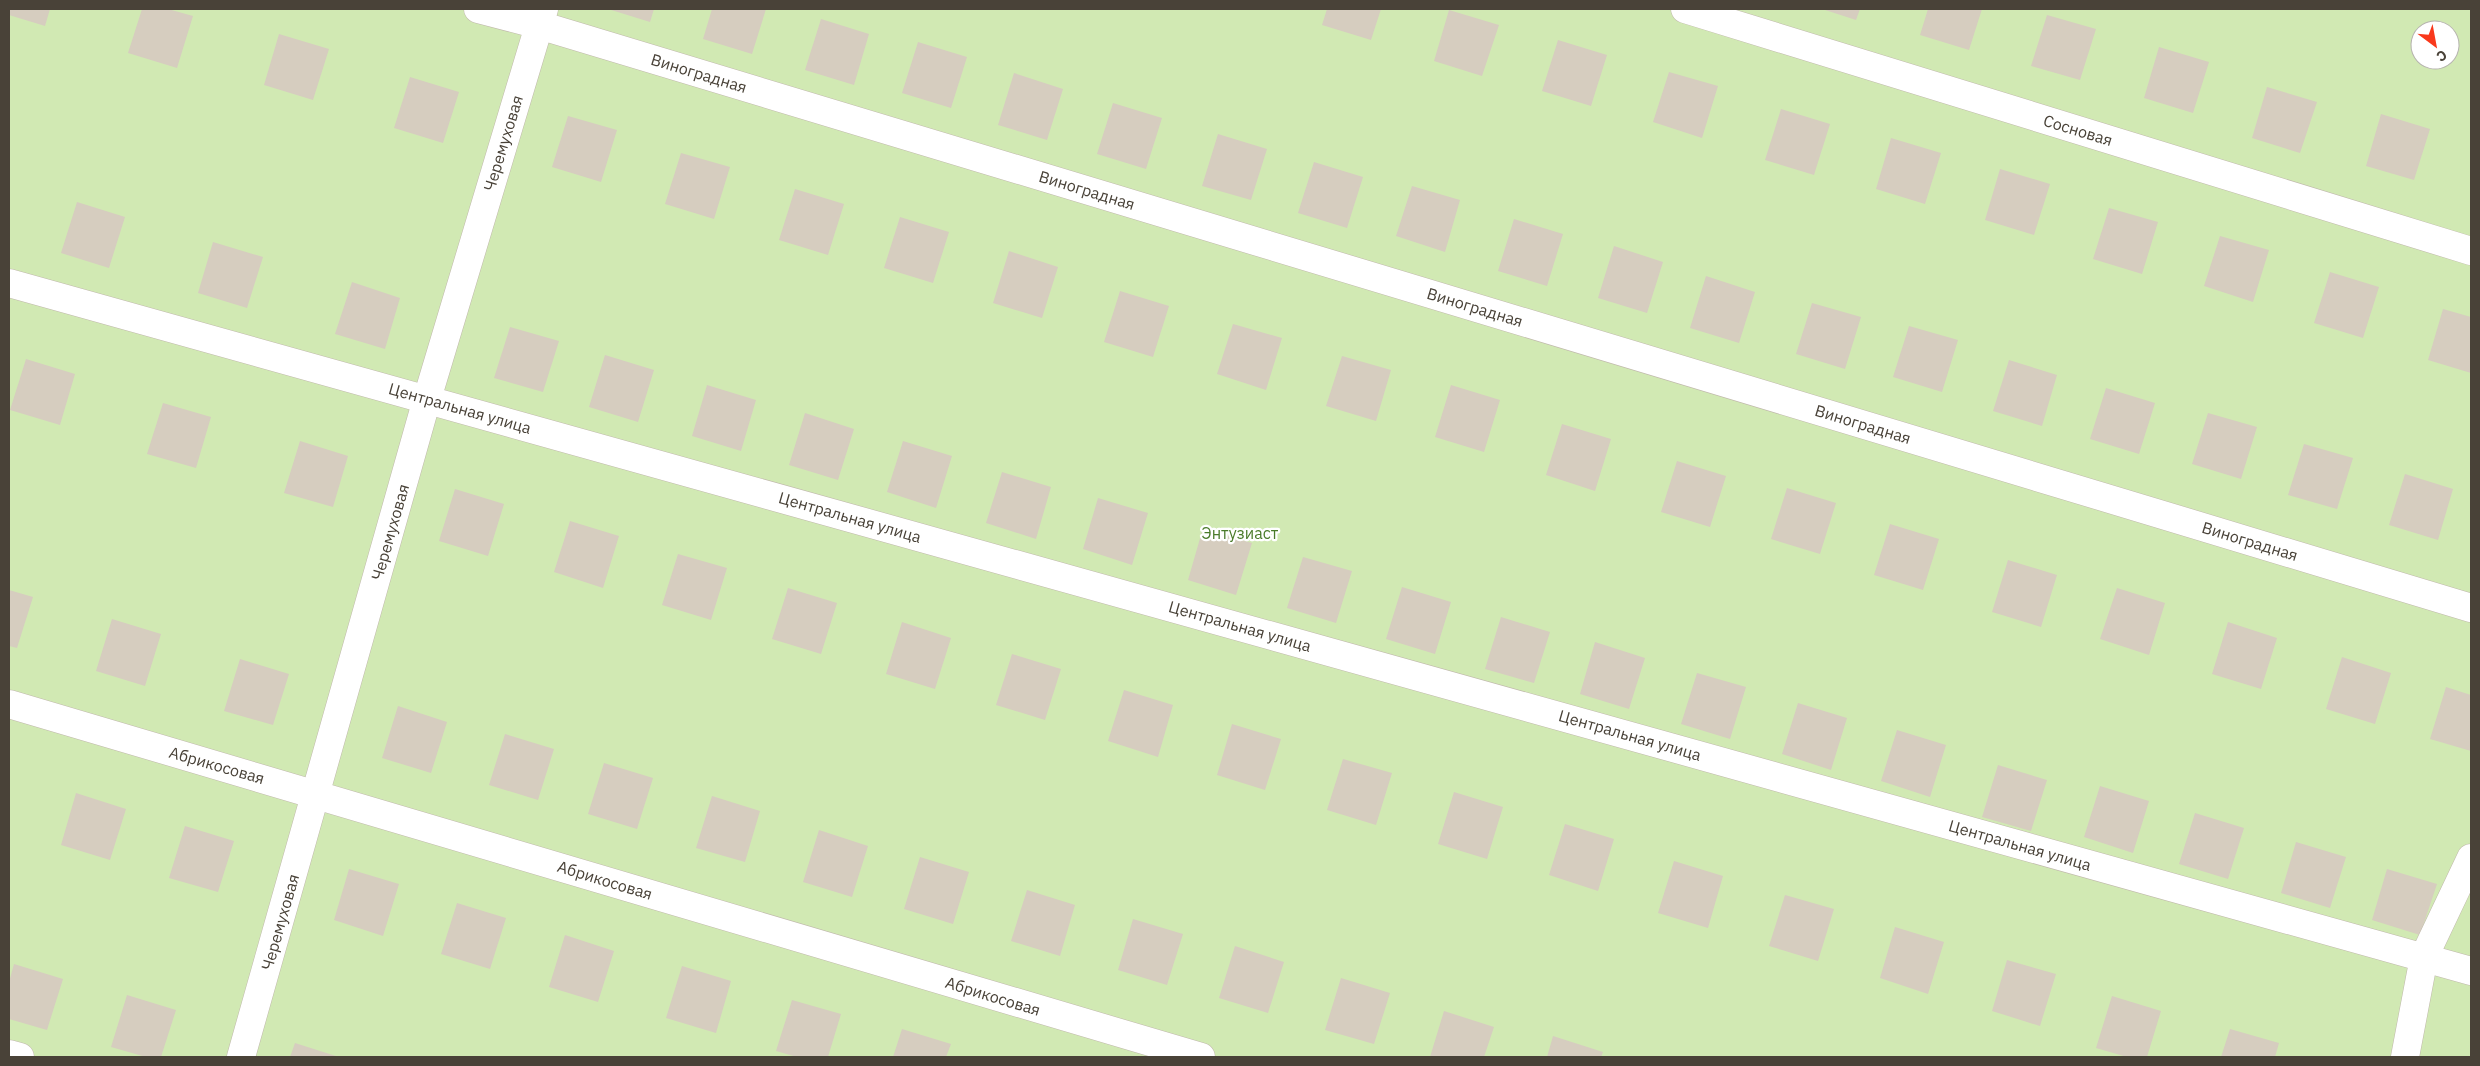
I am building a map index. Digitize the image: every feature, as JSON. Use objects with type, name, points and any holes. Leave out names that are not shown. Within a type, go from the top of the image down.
[{"type":"street","name":"Виноградная","points":[[478,9],[541,17],[2471,608]]},
{"type":"street","name":"Сосновая","points":[[1685,9],[2471,251]]},
{"type":"street","name":"Черемуховая","points":[[241,1057],[317,795],[427,399],[541,17]]},
{"type":"street","name":"Центральная улица","points":[[9,283],[2471,971]]},
{"type":"street","name":"Абрикосовая","points":[[9,704],[1201,1057]]},
{"type":"street","points":[[2405,1057],[2424,957],[2471,858]]},
{"type":"street","points":[[9,1054],[20,1057]]},
{"type":"green space","name":"Энтузиаст","points":[[9,9],[2471,9],[2471,1057],[9,1057]]},
{"type":"building","points":[[9,9],[50,9],[45,26],[9,15]]},
{"type":"building","points":[[142,9],[168,9],[193,16],[177,68],[128,53]]},
{"type":"building","points":[[608,9],[654,9],[650,22]]},
{"type":"building","points":[[712,9],[766,9],[752,54],[703,39]]},
{"type":"building","points":[[1327,9],[1381,9],[1371,40],[1322,25]]},
{"type":"building","points":[[1822,9],[1860,9],[1856,20]]},
{"type":"building","points":[[1928,9],[1982,9],[1969,50],[1920,35]]},
{"type":"building","points":[[1449,10],[1499,25],[1482,76],[1434,61]]},
{"type":"building","points":[[2047,15],[2096,29],[2080,80],[2031,66]]},
{"type":"building","points":[[821,19],[869,34],[854,85],[805,70]]},
{"type":"building","points":[[279,34],[329,49],[313,100],[264,85]]},
{"type":"building","points":[[1558,40],[1607,55],[1591,106],[1542,91]]},
{"type":"building","points":[[918,42],[967,57],[951,108],[902,93]]},
{"type":"building","points":[[2159,47],[2209,62],[2193,113],[2144,98]]},
{"type":"building","points":[[1669,72],[1718,86],[1702,138],[1653,122]]},
{"type":"building","points":[[1014,73],[1063,89],[1047,140],[998,125]]},
{"type":"building","points":[[410,77],[459,92],[443,143],[394,128]]},
{"type":"building","points":[[2267,87],[2317,102],[2300,153],[2252,138]]},
{"type":"building","points":[[1113,103],[1162,118],[1146,169],[1097,154]]},
{"type":"building","points":[[1781,109],[1830,124],[1814,175],[1765,160]]},
{"type":"building","points":[[2381,114],[2430,129],[2414,180],[2366,166]]},
{"type":"building","points":[[568,116],[617,130],[601,182],[552,167]]},
{"type":"building","points":[[1218,134],[1267,149],[1251,200],[1202,186]]},
{"type":"building","points":[[1891,138],[1941,153],[1925,204],[1876,189]]},
{"type":"building","points":[[681,153],[730,167],[714,219],[665,204]]},
{"type":"building","points":[[1314,162],[1363,177],[1347,228],[1298,213]]},
{"type":"building","points":[[2000,169],[2050,184],[2034,235],[1985,220]]},
{"type":"building","points":[[1412,186],[1460,200],[1445,252],[1396,236]]},
{"type":"building","points":[[795,189],[844,204],[828,255],[779,240]]},
{"type":"building","points":[[77,202],[125,217],[109,268],[61,253]]},
{"type":"building","points":[[2109,208],[2158,222],[2142,274],[2093,259]]},
{"type":"building","points":[[900,217],[949,232],[933,283],[884,268]]},
{"type":"building","points":[[1514,219],[1563,234],[1547,286],[1498,271]]},
{"type":"building","points":[[2220,236],[2269,250],[2253,302],[2204,286]]},
{"type":"building","points":[[213,242],[263,257],[247,308],[198,293]]},
{"type":"building","points":[[1614,246],[1663,262],[1647,313],[1598,298]]},
{"type":"building","points":[[1009,251],[1058,267],[1042,318],[993,303]]},
{"type":"building","points":[[2330,272],[2379,287],[2363,338],[2314,323]]},
{"type":"building","points":[[1706,276],[1755,292],[1739,343],[1690,328]]},
{"type":"building","points":[[352,282],[400,298],[385,349],[335,334]]},
{"type":"building","points":[[1120,291],[1169,306],[1153,357],[1104,342]]},
{"type":"building","points":[[1812,303],[1861,317],[1845,369],[1796,354]]},
{"type":"building","points":[[2443,309],[2471,317],[2471,373],[2428,360]]},
{"type":"building","points":[[1233,324],[1282,338],[1266,390],[1217,374]]},
{"type":"building","points":[[1909,326],[1958,340],[1942,392],[1893,377]]},
{"type":"building","points":[[510,327],[559,341],[543,392],[494,378]]},
{"type":"building","points":[[605,355],[654,370],[638,422],[589,407]]},
{"type":"building","points":[[1342,356],[1391,370],[1376,421],[1326,406]]},
{"type":"building","points":[[26,359],[75,374],[60,425],[10,410]]},
{"type":"building","points":[[2009,360],[2057,375],[2042,426],[1993,411]]},
{"type":"building","points":[[707,385],[756,400],[741,451],[692,436]]},
{"type":"building","points":[[1451,385],[1500,400],[1484,452],[1435,437]]},
{"type":"building","points":[[2106,388],[2155,403],[2139,454],[2090,439]]},
{"type":"building","points":[[163,403],[211,417],[196,468],[147,454]]},
{"type":"building","points":[[805,413],[854,429],[838,480],[789,465]]},
{"type":"building","points":[[2208,413],[2257,427],[2241,479],[2192,464]]},
{"type":"building","points":[[1562,424],[1611,439],[1595,491],[1546,475]]},
{"type":"building","points":[[300,441],[348,456],[333,507],[284,493]]},
{"type":"building","points":[[903,441],[952,456],[936,508],[887,492]]},
{"type":"building","points":[[2304,444],[2353,458],[2337,509],[2288,495]]},
{"type":"building","points":[[1677,461],[1726,476],[1710,527],[1661,512]]},
{"type":"building","points":[[1002,472],[1051,487],[1036,539],[986,523]]},
{"type":"building","points":[[2405,474],[2453,489],[2438,540],[2389,525]]},
{"type":"building","points":[[1787,488],[1836,503],[1820,554],[1771,539]]},
{"type":"building","points":[[455,489],[504,504],[488,556],[439,541]]},
{"type":"building","points":[[1098,498],[1148,513],[1132,565],[1083,549]]},
{"type":"building","points":[[570,521],[619,536],[603,588],[554,572]]},
{"type":"building","points":[[1890,524],[1939,539],[1923,590],[1874,575]]},
{"type":"building","points":[[1203,528],[1252,543],[1236,595],[1188,580]]},
{"type":"building","points":[[678,554],[727,568],[711,620],[662,605]]},
{"type":"building","points":[[1303,557],[1352,571],[1336,623],[1287,608]]},
{"type":"building","points":[[2008,560],[2057,575],[2041,627],[1992,612]]},
{"type":"building","points":[[1402,587],[1451,602],[1435,654],[1386,639]]},
{"type":"building","points":[[788,588],[837,603],[821,654],[772,639]]},
{"type":"building","points":[[2117,588],[2165,603],[2149,655],[2100,639]]},
{"type":"building","points":[[9,590],[33,597],[17,648],[9,646]]},
{"type":"building","points":[[1501,617],[1550,632],[1534,683],[1485,669]]},
{"type":"building","points":[[112,619],[161,634],[145,686],[96,671]]},
{"type":"building","points":[[902,622],[951,638],[935,689],[886,674]]},
{"type":"building","points":[[2228,622],[2277,638],[2261,689],[2212,674]]},
{"type":"building","points":[[1595,642],[1645,658],[1629,709],[1580,694]]},
{"type":"building","points":[[1012,654],[1061,669],[1045,720],[996,705]]},
{"type":"building","points":[[2342,657],[2391,673],[2375,724],[2326,709]]},
{"type":"building","points":[[240,659],[289,674],[273,725],[224,711]]},
{"type":"building","points":[[1697,673],[1746,687],[1730,739],[1681,724]]},
{"type":"building","points":[[2446,687],[2471,695],[2471,751],[2430,739]]},
{"type":"building","points":[[1124,690],[1173,705],[1158,757],[1108,741]]},
{"type":"building","points":[[1798,703],[1847,718],[1831,770],[1782,754]]},
{"type":"building","points":[[398,706],[447,722],[431,773],[382,758]]},
{"type":"building","points":[[1232,724],[1281,739],[1265,790],[1217,775]]},
{"type":"building","points":[[1897,730],[1946,745],[1930,797],[1881,781]]},
{"type":"building","points":[[505,734],[554,749],[538,800],[489,785]]},
{"type":"building","points":[[1343,759],[1392,773],[1376,825],[1327,810]]},
{"type":"building","points":[[604,763],[653,778],[637,829],[588,814]]},
{"type":"building","points":[[1998,765],[2047,780],[2031,831],[1982,817]]},
{"type":"building","points":[[2100,786],[2149,801],[2133,853],[2084,837]]},
{"type":"building","points":[[1454,792],[1503,807],[1487,859],[1438,844]]},
{"type":"building","points":[[76,793],[126,809],[110,860],[61,845]]},
{"type":"building","points":[[712,796],[760,811],[745,862],[696,848]]},
{"type":"building","points":[[2195,813],[2244,828],[2228,879],[2179,864]]},
{"type":"building","points":[[1565,824],[1614,839],[1598,891],[1549,875]]},
{"type":"building","points":[[185,826],[234,841],[218,892],[169,878]]},
{"type":"building","points":[[819,830],[868,846],[852,897],[803,882]]},
{"type":"building","points":[[2296,842],[2346,857],[2330,908],[2281,893]]},
{"type":"building","points":[[920,857],[969,872],[953,924],[904,909]]},
{"type":"building","points":[[1674,861],[1723,876],[1708,928],[1658,913]]},
{"type":"building","points":[[349,869],[399,884],[383,936],[334,920]]},
{"type":"building","points":[[2387,869],[2437,884],[2420,935],[2372,920]]},
{"type":"building","points":[[1027,890],[1075,905],[1060,956],[1011,941]]},
{"type":"building","points":[[1785,895],[1834,909],[1818,961],[1769,946]]},
{"type":"building","points":[[457,903],[506,918],[490,969],[441,954]]},
{"type":"building","points":[[1133,919],[1183,934],[1167,985],[1118,970]]},
{"type":"building","points":[[1895,927],[1944,942],[1928,994],[1880,978]]},
{"type":"building","points":[[565,935],[614,951],[598,1002],[549,987]]},
{"type":"building","points":[[1235,946],[1284,962],[1268,1013],[1219,998]]},
{"type":"building","points":[[2007,960],[2056,974],[2040,1026],[1992,1011]]},
{"type":"building","points":[[14,964],[63,979],[47,1030],[9,1019],[9,982]]},
{"type":"building","points":[[682,966],[731,981],[716,1033],[666,1018]]},
{"type":"building","points":[[1341,978],[1390,993],[1374,1044],[1325,1030]]},
{"type":"building","points":[[127,995],[176,1010],[161,1057],[146,1057],[111,1047]]},
{"type":"building","points":[[2112,996],[2161,1011],[2147,1057],[2127,1057],[2096,1048]]},
{"type":"building","points":[[792,1000],[841,1014],[828,1057],[797,1057],[776,1051]]},
{"type":"building","points":[[1444,1011],[1494,1027],[1484,1057],[1430,1057]]},
{"type":"building","points":[[902,1029],[951,1044],[946,1057],[893,1057]]},
{"type":"building","points":[[2230,1029],[2279,1043],[2275,1057],[2221,1057]]},
{"type":"building","points":[[1553,1036],[1603,1052],[1601,1057],[1547,1057]]},
{"type":"building","points":[[295,1043],[339,1057],[290,1057]]}]
